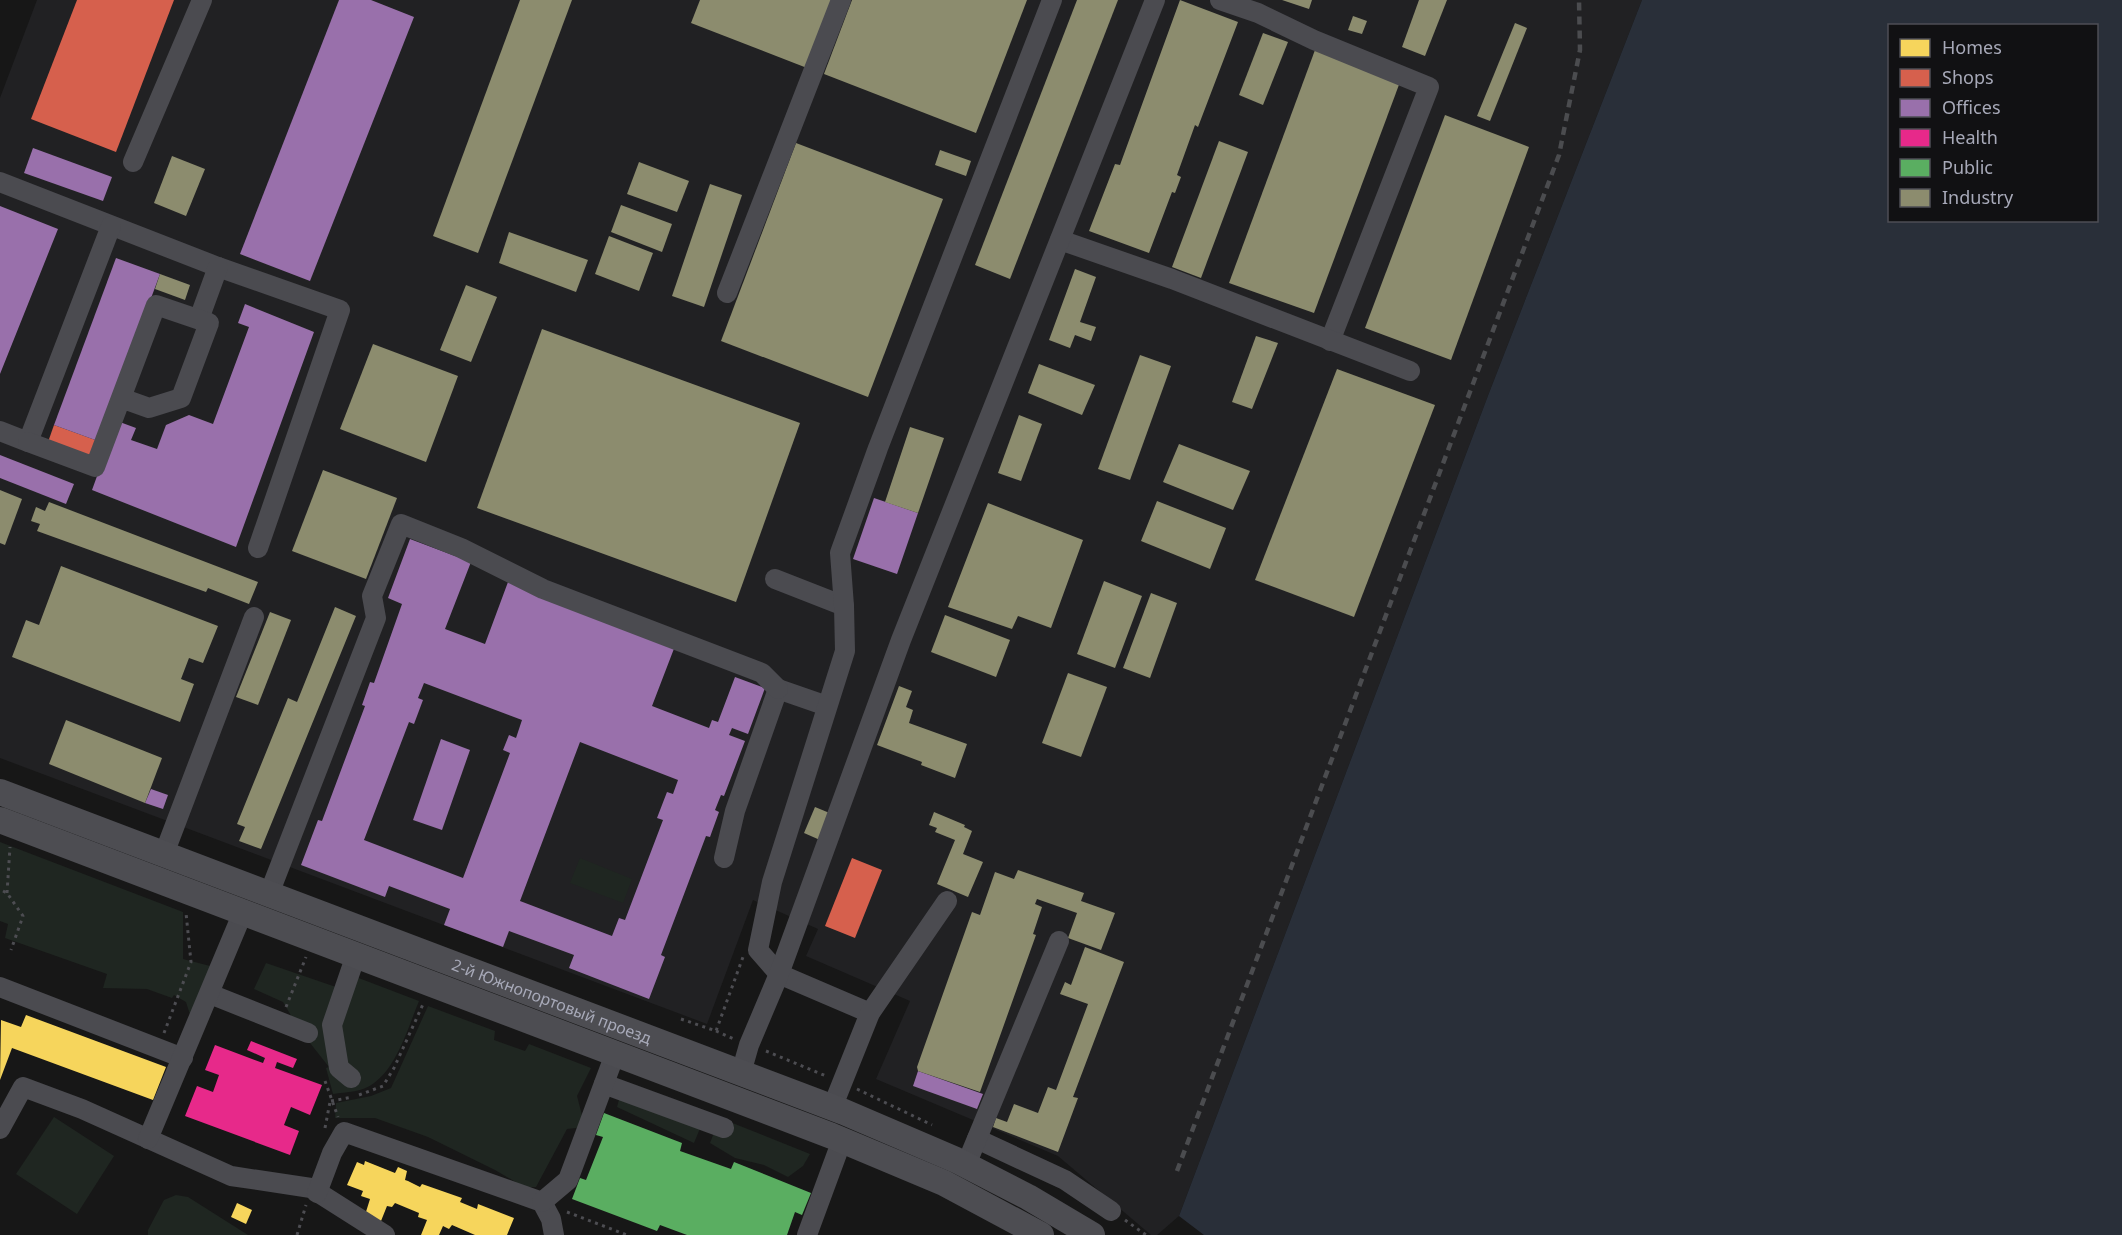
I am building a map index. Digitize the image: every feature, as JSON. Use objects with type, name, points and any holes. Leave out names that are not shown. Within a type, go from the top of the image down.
[{"type":"main road","name":"2-й Южнопортовый проезд","points":[[0,792],[832,1108],[966,1165],[1028,1197],[1092,1235]]},
{"type":"main road","name":"2-й Южнопортовый проезд","points":[[5,831],[243,912],[842,1140],[944,1183],[1041,1235]]},
{"type":"lane","points":[[133,162],[202,0]]},
{"type":"lane","points":[[727,293],[841,0]]},
{"type":"lane","points":[[870,1013],[779,974],[758,950],[772,882],[845,651],[840,553],[878,448],[1052,0]]},
{"type":"lane","points":[[741,1073],[749,1045],[779,974],[901,640],[1155,0]]},
{"type":"lane","points":[[1220,0],[1260,7],[1314,40],[1429,87],[1330,340]]},
{"type":"lane","points":[[0,182],[218,267],[340,310],[258,548]]},
{"type":"lane","points":[[27,442],[111,225]]},
{"type":"lane","points":[[1060,240],[1172,279],[1410,371]]},
{"type":"lane","points":[[199,320],[218,267]]},
{"type":"lane","points":[[0,431],[95,467],[156,305],[209,323],[181,398],[149,408],[121,398]]},
{"type":"lane","points":[[269,894],[376,618],[372,596],[401,524],[461,548],[543,589],[762,673],[778,689],[827,705]]},
{"type":"lane","points":[[775,579],[844,606]]},
{"type":"lane","points":[[164,854],[254,617]]},
{"type":"lane","points":[[724,858],[727,808],[778,689]]},
{"type":"lane","points":[[832,1108],[870,1013],[947,901]]},
{"type":"lane","points":[[148,1139],[243,912]]},
{"type":"lane","points":[[966,1165],[1059,941]]},
{"type":"lane","points":[[351,1078],[339,1068],[332,1025],[356,955]]},
{"type":"lane","points":[[0,987],[183,1058]]},
{"type":"lane","points":[[210,994],[308,1033]]},
{"type":"lane","points":[[542,1202],[568,1180],[615,1054]]},
{"type":"lane","points":[[604,1084],[724,1128]]},
{"type":"lane","points":[[0,1129],[23,1087],[82,1109],[231,1176],[311,1188],[385,1235]]},
{"type":"lane","points":[[317,1192],[332,1153],[344,1132],[542,1202],[551,1219],[554,1235]]},
{"type":"lane","points":[[977,1139],[1065,1180],[1111,1211]]},
{"type":"lane","points":[[807,1235],[842,1140]]},
{"type":"path","points":[[5,831],[5,892],[23,916],[11,950]]},
{"type":"path","points":[[158,1048],[191,962],[185,909]]},
{"type":"path","points":[[716,1031],[746,947],[758,950]]},
{"type":"path","points":[[289,1000],[304,961]]},
{"type":"path","points":[[331,1101],[369,1093],[383,1086],[394,1068],[423,1004]]},
{"type":"path","points":[[681,1019],[727,1036]]},
{"type":"path","points":[[771,1053],[820,1073]]},
{"type":"path","points":[[324,1075],[340,1122]]},
{"type":"path","points":[[858,1090],[938,1128]]},
{"type":"path","points":[[564,1211],[614,1233],[627,1235]]},
{"type":"path","points":[[1111,1211],[1146,1235]]},
{"type":"shaded area","points":[[37,0],[1642,0],[1489,393],[1179,1216],[1157,1235],[1151,1235],[1058,1156],[876,1079],[910,1001],[806,956],[818,929],[753,900],[707,1024],[0,758],[0,98]]},
{"type":"shaded area","points":[[1642,0],[2122,0],[2122,1235],[1204,1235],[1179,1216],[1489,393]]},
{"type":"shaded area","points":[[0,842],[183,912],[183,959],[214,967],[194,1027],[186,1002],[174,995],[172,998],[147,989],[103,988],[107,974],[5,938],[8,924],[0,921]]},
{"type":"shaded area","points":[[580,858],[632,879],[623,903],[570,883]]},
{"type":"shaded area","points":[[266,963],[336,987],[326,1021],[330,1068],[336,1076],[350,1083],[355,1070],[345,1064],[340,1032],[356,977],[419,1001],[396,1056],[382,1076],[365,1088],[333,1094],[326,1068],[329,1067],[299,1029],[283,1002],[254,989]]},
{"type":"shaded area","points":[[428,1006],[495,1031],[494,1040],[525,1051],[529,1044],[591,1068],[577,1096],[585,1127],[567,1129],[536,1187],[524,1187],[428,1137],[375,1118],[335,1118],[336,1103],[371,1096],[391,1088]]},
{"type":"shaded area","points":[[620,1096],[701,1126],[694,1143],[617,1107]]},
{"type":"shaded area","points":[[54,1117],[114,1156],[77,1214],[16,1174]]},
{"type":"shaded area","points":[[730,1122],[810,1154],[803,1166],[788,1177],[764,1165],[735,1158],[710,1143],[715,1130]]},
{"type":"shaded area","points":[[176,1195],[188,1197],[248,1235],[148,1235],[148,1230],[164,1200]]},
{"type":"building: Homes","points":[[26,1015],[166,1067],[153,1100],[12,1048],[0,1080],[1,1020],[21,1027]]},
{"type":"building: Homes","points":[[365,1161],[395,1173],[398,1167],[407,1171],[405,1180],[420,1187],[422,1184],[462,1198],[460,1202],[477,1209],[478,1204],[514,1218],[507,1235],[475,1235],[452,1225],[449,1229],[443,1226],[439,1235],[421,1235],[427,1220],[418,1217],[419,1213],[395,1203],[392,1207],[387,1206],[381,1221],[365,1215],[370,1199],[361,1196],[363,1191],[347,1185],[357,1162],[364,1165]]},
{"type":"building: Homes","points":[[237,1203],[252,1210],[246,1224],[231,1217]]},
{"type":"building: Shops","points":[[77,0],[174,0],[116,152],[31,119]]},
{"type":"building: Shops","points":[[54,425],[98,441],[91,459],[48,442]]},
{"type":"building: Shops","points":[[852,858],[882,870],[855,938],[825,926]]},
{"type":"building: Offices","points":[[339,0],[371,0],[414,17],[310,281],[240,254]]},
{"type":"building: Offices","points":[[33,148],[112,177],[103,201],[24,173]]},
{"type":"building: Offices","points":[[0,206],[58,229],[0,374]]},
{"type":"building: Offices","points":[[116,258],[160,274],[98,441],[54,425]]},
{"type":"building: Offices","points":[[245,304],[314,332],[236,547],[92,490],[117,421],[136,428],[131,440],[157,449],[166,425],[189,415],[213,424],[249,327],[238,323]]},
{"type":"building: Offices","points":[[0,455],[74,484],[66,504],[0,478]]},
{"type":"building: Offices","points":[[874,498],[918,513],[897,574],[853,559]]},
{"type":"building: Offices","points":[[410,539],[471,562],[445,629],[485,644],[508,582],[675,646],[652,706],[709,728],[712,720],[718,722],[735,677],[765,688],[748,734],[732,728],[729,735],[745,741],[724,796],[721,795],[715,810],[719,812],[710,837],[706,836],[661,955],[665,957],[649,999],[569,968],[574,955],[509,931],[503,947],[444,925],[450,909],[389,886],[385,897],[301,865],[318,820],[322,821],[365,706],[362,705],[370,682],[374,683],[402,604],[388,598]],"holes":[[[424,683],[522,720],[516,738],[509,735],[503,750],[510,753],[463,878],[364,840],[409,722],[414,724],[423,700],[418,698]],[[580,742],[678,780],[673,794],[667,792],[657,818],[663,820],[625,920],[619,918],[612,936],[520,901]]]},
{"type":"building: Offices","points":[[441,739],[470,750],[442,830],[413,820]]},
{"type":"building: Offices","points":[[151,789],[168,795],[163,809],[145,803]]},
{"type":"building: Offices","points":[[918,1071],[983,1094],[977,1109],[913,1086]]},
{"type":"building: Health","points":[[251,1041],[297,1059],[293,1068],[277,1062],[275,1068],[322,1085],[310,1115],[291,1107],[284,1125],[299,1131],[290,1155],[185,1116],[197,1086],[213,1092],[219,1075],[205,1070],[215,1045],[263,1063],[265,1058],[247,1050]]},
{"type":"building: Public","points":[[604,1113],[682,1143],[680,1151],[731,1169],[734,1162],[811,1193],[802,1215],[795,1212],[787,1235],[687,1235],[660,1225],[657,1231],[572,1199],[580,1178],[586,1180],[603,1137],[596,1135]]},
{"type":"building: Industry","points":[[520,0],[572,0],[478,253],[433,236]]},
{"type":"building: Industry","points":[[700,0],[834,0],[807,68],[691,23]]},
{"type":"building: Industry","points":[[852,0],[1027,0],[976,133],[824,74]]},
{"type":"building: Industry","points":[[1077,0],[1118,0],[1010,279],[975,265]]},
{"type":"building: Industry","points":[[1180,0],[1238,22],[1198,127],[1195,125],[1177,175],[1181,177],[1175,193],[1172,192],[1149,253],[1089,231],[1115,164],[1120,165]]},
{"type":"building: Industry","points":[[1282,0],[1312,0],[1309,9]]},
{"type":"building: Industry","points":[[1419,0],[1447,0],[1425,56],[1402,47]]},
{"type":"building: Industry","points":[[1353,16],[1367,21],[1362,34],[1348,30]]},
{"type":"building: Industry","points":[[1515,23],[1527,28],[1490,121],[1477,116]]},
{"type":"building: Industry","points":[[1263,33],[1288,42],[1263,105],[1239,95]]},
{"type":"building: Industry","points":[[1315,50],[1400,82],[1314,313],[1229,283]]},
{"type":"building: Industry","points":[[1445,115],[1529,147],[1451,360],[1365,328]]},
{"type":"building: Industry","points":[[1219,141],[1248,152],[1201,278],[1172,267]]},
{"type":"building: Industry","points":[[796,143],[943,199],[868,397],[721,341]]},
{"type":"building: Industry","points":[[940,150],[971,161],[966,176],[935,165]]},
{"type":"building: Industry","points":[[172,156],[205,169],[186,216],[154,203]]},
{"type":"building: Industry","points":[[639,162],[689,181],[677,212],[627,194]]},
{"type":"building: Industry","points":[[710,184],[742,195],[704,307],[672,296]]},
{"type":"building: Industry","points":[[621,205],[672,224],[662,252],[611,232]]},
{"type":"building: Industry","points":[[509,232],[588,260],[576,292],[499,263]]},
{"type":"building: Industry","points":[[609,236],[653,253],[639,291],[595,274]]},
{"type":"building: Industry","points":[[1075,269],[1096,277],[1080,322],[1096,327],[1091,341],[1075,335],[1070,348],[1049,340]]},
{"type":"building: Industry","points":[[160,274],[190,285],[185,300],[155,289]]},
{"type":"building: Industry","points":[[466,285],[497,297],[471,362],[440,350]]},
{"type":"building: Industry","points":[[542,329],[800,423],[736,602],[477,508]]},
{"type":"building: Industry","points":[[1256,336],[1278,343],[1252,409],[1232,402]]},
{"type":"building: Industry","points":[[373,344],[458,376],[426,462],[340,429]]},
{"type":"building: Industry","points":[[1140,355],[1171,366],[1130,480],[1098,469]]},
{"type":"building: Industry","points":[[1039,364],[1095,385],[1082,415],[1028,393]]},
{"type":"building: Industry","points":[[1337,369],[1435,405],[1354,617],[1255,580]]},
{"type":"building: Industry","points":[[1019,415],[1042,424],[1021,481],[998,473]]},
{"type":"building: Industry","points":[[910,427],[944,438],[918,513],[885,502]]},
{"type":"building: Industry","points":[[1179,444],[1250,471],[1233,510],[1163,482]]},
{"type":"building: Industry","points":[[323,470],[397,498],[366,579],[292,551]]},
{"type":"building: Industry","points":[[0,490],[22,499],[5,545],[0,543]]},
{"type":"building: Industry","points":[[1157,501],[1226,528],[1210,569],[1141,541]]},
{"type":"building: Industry","points":[[49,502],[258,582],[249,604],[208,588],[206,592],[37,531],[40,524],[31,521],[36,507],[45,511]]},
{"type":"building: Industry","points":[[988,503],[1083,540],[1051,628],[1018,616],[1012,629],[948,607]]},
{"type":"building: Industry","points":[[61,566],[218,626],[203,663],[189,658],[181,679],[194,684],[180,722],[12,657],[26,620],[39,625]]},
{"type":"building: Industry","points":[[1104,581],[1142,596],[1115,668],[1077,654]]},
{"type":"building: Industry","points":[[1151,593],[1177,603],[1150,678],[1123,668]]},
{"type":"building: Industry","points":[[335,607],[356,616],[261,849],[239,841],[245,827],[237,824],[288,698],[297,702]]},
{"type":"building: Industry","points":[[270,612],[291,620],[258,705],[236,697]]},
{"type":"building: Industry","points":[[945,615],[1010,640],[996,677],[931,652]]},
{"type":"building: Industry","points":[[1068,673],[1107,687],[1081,757],[1042,743]]},
{"type":"building: Industry","points":[[899,686],[912,691],[906,707],[913,710],[909,723],[967,744],[955,778],[921,765],[922,762],[877,745]]},
{"type":"building: Industry","points":[[66,720],[162,758],[145,803],[49,764]]},
{"type":"building: Industry","points":[[815,807],[832,814],[820,840],[804,833]]},
{"type":"building: Industry","points":[[934,812],[965,825],[964,827],[972,831],[963,854],[983,862],[968,897],[937,884],[955,840],[935,832],[937,828],[929,825]]},
{"type":"building: Industry","points":[[1018,870],[1084,893],[1081,901],[1115,913],[1101,950],[1068,938],[1077,913],[1037,899],[1035,904],[1042,907],[1033,934],[1036,935],[980,1092],[918,1071],[917,1067],[972,912],[980,915],[995,872],[1014,879]]},
{"type":"building: Industry","points":[[1085,947],[1124,962],[1073,1097],[1078,1098],[1058,1152],[993,1127],[996,1118],[1007,1122],[1014,1104],[1038,1113],[1048,1087],[1056,1090],[1088,1004],[1060,994],[1065,982],[1071,985]]},
{"type":"railway","points":[[1177,1171],[1559,155],[1580,50],[1579,0]]}]
